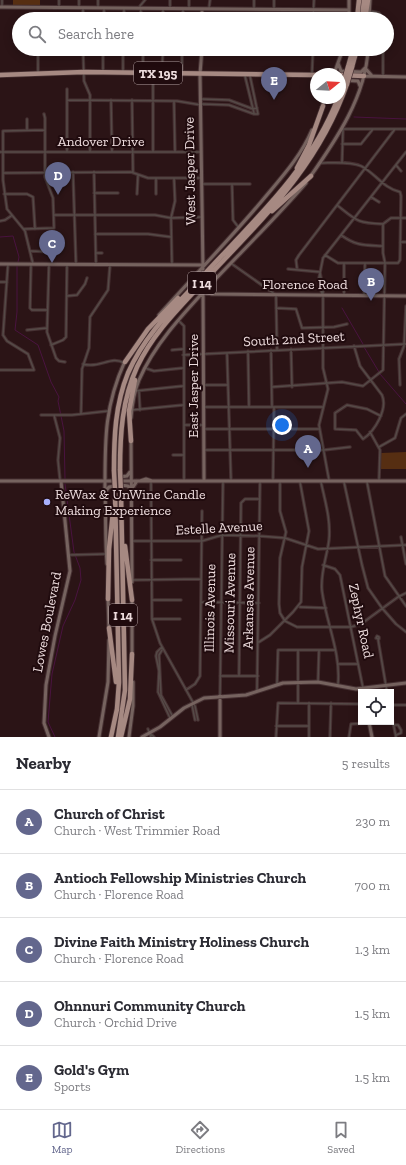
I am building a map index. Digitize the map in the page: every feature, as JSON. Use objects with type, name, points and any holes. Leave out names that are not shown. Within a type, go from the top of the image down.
[{"type":"highway","points":[[359,12],[360,0]]},
{"type":"highway","points":[[360,0],[361,12]]},
{"type":"highway","points":[[366,12],[369,0]]},
{"type":"highway","name":"I 14","points":[[346,76],[354,56]]},
{"type":"highway","name":"TX 195","points":[[0,75],[84,72],[310,75]]},
{"type":"highway","points":[[346,75],[364,76]]},
{"type":"highway","name":"I 14","points":[[111,737],[117,709],[119,682],[114,444],[117,412],[128,373],[149,336],[286,185],[318,142],[335,104]]},
{"type":"highway","name":"I 14","points":[[124,736],[125,690],[120,435],[131,381],[147,347],[170,318],[293,184],[312,158],[328,131],[336,104]]},
{"type":"highway","points":[[286,185],[309,145],[323,106]]},
{"type":"highway","points":[[260,221],[311,176]]},
{"type":"highway","points":[[124,362],[148,329],[196,280],[199,280]]},
{"type":"highway","points":[[131,441],[129,423],[130,399],[147,347]]},
{"type":"highway","points":[[108,599],[110,533],[115,498]]},
{"type":"highway","points":[[122,525],[132,600]]},
{"type":"highway","points":[[108,628],[116,683],[117,709]]},
{"type":"highway","points":[[124,736],[130,699],[132,654]]},
{"type":"main road","points":[[1,7],[349,10],[349,0]]},
{"type":"main road","points":[[369,0],[370,11]]},
{"type":"main road","name":"West Jasper Drive","points":[[201,56],[200,74],[203,292]]},
{"type":"main road","points":[[336,68],[340,56]]},
{"type":"main road","points":[[124,736],[130,733],[133,706],[131,490],[132,410],[145,368],[178,320],[311,176],[341,129],[360,88],[366,68],[367,56]]},
{"type":"main road","points":[[338,63],[340,70],[343,72],[361,72],[366,68]]},
{"type":"main road","points":[[366,68],[372,76]]},
{"type":"main road","points":[[364,76],[406,76]]},
{"type":"main road","points":[[346,83],[358,81],[360,88]]},
{"type":"main road","points":[[99,737],[108,682],[105,469],[108,411],[115,385],[124,362],[133,346],[151,323],[198,273],[202,266],[239,228],[297,157],[323,106]]},
{"type":"main road","points":[[202,254],[206,259],[211,258]]},
{"type":"main road","points":[[0,264],[202,266]]},
{"type":"main road","points":[[195,265],[198,269],[198,273]]},
{"type":"main road","points":[[208,287],[208,291],[211,294]]},
{"type":"main road","name":"Florence Road","points":[[203,292],[211,294],[406,296]]},
{"type":"main road","name":"East Jasper Drive","points":[[203,292],[204,480]]},
{"type":"main road","points":[[195,302],[200,302],[203,305]]},
{"type":"main road","points":[[105,469],[107,474],[111,477],[127,476],[131,471]]},
{"type":"main road","points":[[97,481],[103,475],[105,469]]},
{"type":"main road","points":[[131,471],[139,481]]},
{"type":"main road","points":[[131,490],[139,481],[146,479],[153,481]]},
{"type":"main road","points":[[0,481],[406,481]]},
{"type":"main road","name":"Lowes Boulevard","points":[[49,737],[44,723],[44,700],[54,636],[69,574],[70,555],[60,481]]},
{"type":"main road","points":[[97,481],[105,490]]},
{"type":"main road","points":[[105,490],[112,486],[125,485],[131,490]]},
{"type":"main road","points":[[142,737],[150,735],[192,703],[204,698],[246,695],[277,684],[318,682],[338,684],[358,689]]},
{"type":"main road","points":[[367,689],[386,684],[406,683]]},
{"type":"main road","name":"Illinois Avenue","points":[[220,696],[220,737]]},
{"type":"main road","points":[[369,725],[372,737]]},
{"type":"street","points":[[1,7],[2,0]]},
{"type":"street","points":[[59,0],[59,8]]},
{"type":"street","points":[[79,0],[79,8]]},
{"type":"street","points":[[98,0],[98,8]]},
{"type":"street","points":[[141,12],[140,5],[145,0]]},
{"type":"street","points":[[170,0],[170,8]]},
{"type":"street","points":[[189,0],[189,9]]},
{"type":"street","points":[[209,9],[210,0]]},
{"type":"street","points":[[254,0],[254,9]]},
{"type":"street","points":[[274,0],[274,9]]},
{"type":"street","points":[[314,0],[314,10]]},
{"type":"street","points":[[38,56],[38,73]]},
{"type":"street","points":[[83,56],[84,81],[90,100],[90,152]]},
{"type":"street","points":[[103,72],[104,56]]},
{"type":"street","points":[[123,56],[123,73]]},
{"type":"street","points":[[143,56],[143,73]]},
{"type":"street","points":[[162,73],[163,56]]},
{"type":"street","points":[[182,56],[182,73]]},
{"type":"street","points":[[313,56],[314,68]]},
{"type":"street","points":[[383,56],[383,76]]},
{"type":"street","points":[[153,73],[153,152]]},
{"type":"street","points":[[67,100],[153,100],[201,105],[229,105],[258,114],[248,74]]},
{"type":"street","points":[[248,74],[254,114]]},
{"type":"street","points":[[67,89],[67,151]]},
{"type":"street","points":[[201,99],[229,100],[253,109],[257,108]]},
{"type":"street","points":[[111,100],[112,152]]},
{"type":"street","points":[[132,100],[133,172]]},
{"type":"street","points":[[174,101],[174,152]]},
{"type":"street","points":[[24,229],[54,228],[53,198],[46,181],[45,172],[44,114]]},
{"type":"street","points":[[27,119],[27,130]]},
{"type":"street","points":[[343,124],[347,129]]},
{"type":"street","points":[[342,163],[341,129],[406,129]]},
{"type":"street","points":[[342,144],[361,144],[373,129]]},
{"type":"street","points":[[298,268],[297,257],[366,169],[395,129]]},
{"type":"street","points":[[45,130],[2,131],[1,152],[4,194],[7,209],[11,216],[24,229],[30,251],[32,264],[30,308],[32,310],[47,310]]},
{"type":"street","points":[[336,136],[339,136],[342,140]]},
{"type":"street","name":"Andover Drive","points":[[1,152],[201,152]]},
{"type":"street","points":[[330,480],[319,420],[328,391],[323,371],[322,295],[320,283],[321,262],[341,234],[406,152]]},
{"type":"street","points":[[319,163],[355,164],[366,169],[382,183],[400,193],[401,218],[399,262],[344,263],[336,262],[325,255]]},
{"type":"street","points":[[396,165],[401,171]]},
{"type":"street","points":[[74,172],[76,264]]},
{"type":"street","points":[[94,172],[96,264]]},
{"type":"street","points":[[2,173],[133,172],[138,175],[156,178],[201,178]]},
{"type":"street","points":[[137,194],[138,175]]},
{"type":"street","points":[[156,178],[156,194]]},
{"type":"street","points":[[172,265],[171,218],[175,201],[174,178]]},
{"type":"street","points":[[202,184],[250,184]]},
{"type":"street","points":[[232,184],[233,220],[239,228]]},
{"type":"street","points":[[94,193],[118,194]]},
{"type":"street","points":[[4,194],[28,194],[33,197],[35,229]]},
{"type":"street","points":[[371,197],[379,202]]},
{"type":"street","points":[[337,205],[363,223],[383,224]]},
{"type":"street","points":[[54,215],[94,214],[155,215],[171,218],[202,217]]},
{"type":"street","points":[[0,221],[11,216]]},
{"type":"street","points":[[272,387],[292,387],[342,382],[361,386],[371,381],[384,369],[385,263],[382,246],[383,224],[388,219],[406,218]]},
{"type":"street","points":[[95,234],[148,234],[171,237]]},
{"type":"street","points":[[341,234],[351,243],[358,245],[382,246]]},
{"type":"street","points":[[400,242],[406,242]]},
{"type":"street","points":[[30,251],[52,252],[54,249]]},
{"type":"street","points":[[96,253],[102,253]]},
{"type":"street","points":[[230,263],[276,295],[277,350]]},
{"type":"street","points":[[344,263],[344,295]]},
{"type":"street","points":[[364,295],[365,263]]},
{"type":"street","points":[[0,370],[34,370],[26,352],[5,339],[3,329],[8,264]]},
{"type":"street","points":[[49,264],[47,328],[56,358],[59,361],[64,362]]},
{"type":"street","points":[[51,345],[63,340],[66,337],[67,264]]},
{"type":"street","points":[[81,414],[83,364],[89,348],[90,317],[108,290],[110,265]]},
{"type":"street","points":[[288,268],[298,268],[310,272],[320,272]]},
{"type":"street","points":[[67,296],[76,295],[85,284],[87,278]]},
{"type":"street","points":[[0,282],[7,282]]},
{"type":"street","points":[[400,385],[399,359],[405,344],[406,306]]},
{"type":"street","points":[[276,308],[296,309],[302,328],[347,324]]},
{"type":"street","points":[[178,320],[184,326],[184,480]]},
{"type":"street","points":[[27,330],[47,328]]},
{"type":"street","name":"South 2nd Street","points":[[183,355],[405,344]]},
{"type":"street","points":[[354,346],[357,362],[384,398],[384,406],[381,416],[363,439],[356,430],[335,429],[335,413],[347,405],[367,409],[381,416]]},
{"type":"street","points":[[172,350],[183,349]]},
{"type":"street","points":[[292,349],[292,387]]},
{"type":"street","points":[[271,350],[274,429],[272,449],[273,480]]},
{"type":"street","points":[[248,351],[249,407]]},
{"type":"street","points":[[227,353],[231,429],[231,480]]},
{"type":"street","points":[[83,364],[99,365],[114,360],[124,362]]},
{"type":"street","points":[[145,368],[154,371],[183,368]]},
{"type":"street","points":[[204,385],[228,385]]},
{"type":"street","points":[[140,410],[137,391],[183,386]]},
{"type":"street","points":[[132,410],[183,405]]},
{"type":"street","points":[[204,407],[323,407]]},
{"type":"street","points":[[41,415],[81,414],[108,411]]},
{"type":"street","points":[[379,447],[395,438],[401,418],[406,414]]},
{"type":"street","name":"Lowes Boulevard","points":[[54,415],[60,438],[58,460],[60,481]]},
{"type":"street","points":[[183,425],[231,429],[320,429]]},
{"type":"street","points":[[370,432],[379,447],[380,481]]},
{"type":"street","points":[[204,450],[324,450],[350,447]]},
{"type":"street","points":[[172,455],[184,455]]},
{"type":"street","name":"Illinois Avenue","points":[[220,696],[223,480]]},
{"type":"street","name":"Arkansas Avenue","points":[[258,692],[260,480]]},
{"type":"street","points":[[280,480],[280,511],[285,525],[285,538],[280,558],[279,604],[280,613],[285,621],[297,627],[351,627],[361,624],[382,608],[406,593]]},
{"type":"street","points":[[258,642],[265,640],[285,621],[299,606],[302,597],[302,567],[307,546],[309,523],[299,480]]},
{"type":"street","points":[[321,480],[328,519],[329,538],[328,549],[323,565],[322,583],[338,664],[338,684]]},
{"type":"street","points":[[343,480],[368,588],[382,608],[396,624],[406,632]]},
{"type":"street","points":[[367,480],[378,546],[385,576],[398,597],[406,606]]},
{"type":"street","points":[[153,481],[151,486],[152,619],[156,635],[186,690],[197,720]]},
{"type":"street","points":[[151,486],[153,481]]},
{"type":"street","name":"Missouri Avenue","points":[[239,676],[242,500],[260,499]]},
{"type":"street","points":[[186,690],[195,684],[200,676],[202,512]]},
{"type":"street","name":"Estelle Avenue","points":[[132,541],[202,541],[222,535],[285,538],[307,546],[328,549],[406,546]]},
{"type":"street","points":[[400,537],[406,564]]},
{"type":"street","points":[[70,555],[106,554]]},
{"type":"street","points":[[151,560],[181,560]]},
{"type":"street","name":"Zephyr Road","points":[[323,565],[335,569],[340,575],[363,689]]},
{"type":"street","points":[[132,580],[201,579]]},
{"type":"street","points":[[152,600],[181,600]]},
{"type":"street","points":[[201,602],[258,603]]},
{"type":"street","points":[[299,606],[326,608]]},
{"type":"street","points":[[152,619],[180,619]]},
{"type":"street","points":[[378,639],[387,689]]},
{"type":"street","points":[[163,648],[157,652],[159,667],[159,692],[172,718]]},
{"type":"street","points":[[298,650],[298,703]]},
{"type":"street","points":[[318,650],[318,682]]},
{"type":"street","points":[[277,684],[277,651],[335,650]]},
{"type":"street","points":[[338,664],[358,664]]},
{"type":"street","points":[[220,676],[258,676]]},
{"type":"street","points":[[309,703],[309,737]]},
{"type":"street","points":[[330,737],[331,703]]},
{"type":"street","points":[[276,737],[277,704],[358,704]]},
{"type":"street","points":[[394,705],[406,705]]},
{"type":"street","points":[[349,737],[351,724],[358,724]]},
{"type":"street","points":[[394,725],[398,726],[401,730],[401,732],[396,736],[394,725]]},
{"type":"street","points":[[276,726],[309,726]]},
{"type":"street","points":[[148,728],[150,735],[154,737]]},
{"type":"shaded area","points":[[13,0],[40,0],[40,5],[13,5]]},
{"type":"shaded area","points":[[406,452],[406,469],[381,469],[381,453]]},
{"type":"waterway","points":[[354,117],[406,119]]},
{"type":"waterway","points":[[0,237],[13,236],[19,257],[18,262]]},
{"type":"waterway","points":[[17,266],[17,312],[15,330],[38,345],[51,382],[59,397],[58,401],[64,431],[65,479]]},
{"type":"waterway","points":[[342,308],[363,344]]},
{"type":"waterway","points":[[364,347],[379,372]]},
{"type":"waterway","points":[[380,374],[406,404]]},
{"type":"waterway","points":[[55,737],[48,722],[52,674],[63,626],[75,600],[81,580],[80,568],[74,552],[65,484]]},
{"type":"place","name":"Gold's Gym","points":[[274,100]]},
{"type":"place","name":"Ohnnuri Community Church","points":[[58,195]]},
{"type":"place","name":"Divine Faith Ministry Holiness Church","points":[[52,263]]},
{"type":"place","name":"Antioch Fellowship Ministries Church","points":[[371,301]]},
{"type":"place","name":"Church of Christ","points":[[308,468]]},
{"type":"place","name":"ReWax & UnWine Candle Making Experience","points":[[47,502]]}]
